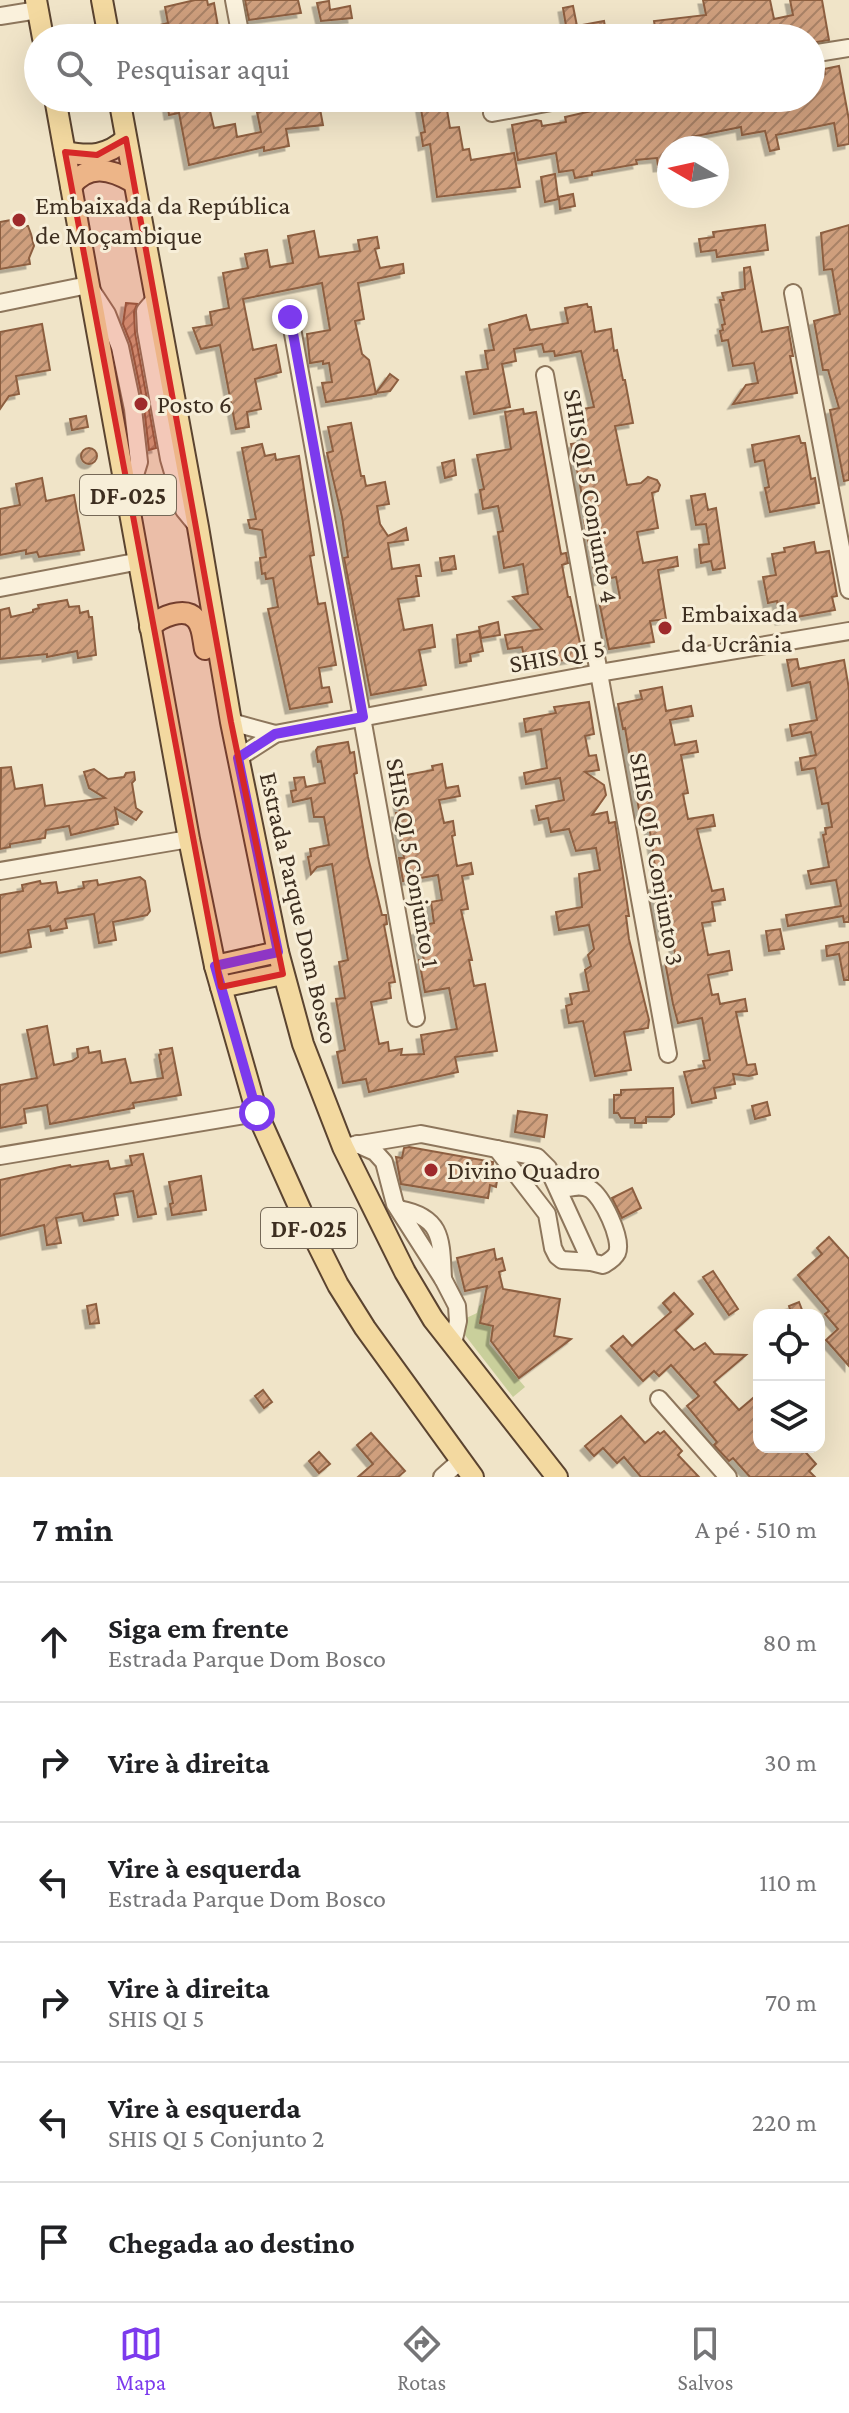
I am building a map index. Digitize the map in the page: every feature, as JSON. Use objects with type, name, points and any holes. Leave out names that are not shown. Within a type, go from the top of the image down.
[{"type":"main road","points":[[102,0],[106,24]]},
{"type":"main road","name":"DF-025","points":[[58,112],[189,839],[215,966],[257,1113],[338,1285],[466,1469]]},
{"type":"main road","name":"Estrada Parque Dom Bosco","points":[[121,112],[238,758],[278,952],[303,1044],[405,1272],[433,1319],[557,1477]]},
{"type":"main road","points":[[65,152],[97,155],[113,151],[126,139]]},
{"type":"main road","points":[[71,186],[79,175],[99,170],[114,171],[133,182]]},
{"type":"main road","points":[[150,627],[170,615],[186,613],[197,620],[216,708],[231,722]]},
{"type":"main road","points":[[215,966],[278,952]]},
{"type":"main road","points":[[221,987],[283,974]]},
{"type":"street","points":[[234,0],[238,24]]},
{"type":"street","points":[[0,16],[37,5]]},
{"type":"street","points":[[825,52],[849,48]]},
{"type":"street","points":[[492,113],[497,112]]},
{"type":"street","points":[[0,303],[88,285],[107,314],[120,347],[133,409],[139,462],[128,498]]},
{"type":"street","points":[[793,293],[849,590]]},
{"type":"street","points":[[156,298],[145,311],[146,331],[169,459],[184,510],[198,527]]},
{"type":"street","name":"SHIS QI 5 Conjunto 1","points":[[290,317],[416,1018]]},
{"type":"street","name":"SHIS QI 5 Conjunto 4","points":[[545,375],[599,673]]},
{"type":"street","points":[[139,462],[169,459]]},
{"type":"street","points":[[0,588],[140,561]]},
{"type":"street","name":"SHIS QI 5","points":[[238,758],[275,734],[599,673],[849,631]]},
{"type":"street","name":"SHIS QI 5 Conjunto 3","points":[[599,673],[668,1054]]},
{"type":"street","name":"SHIS QI 5","points":[[231,722],[275,734]]},
{"type":"street","points":[[0,871],[189,839]]},
{"type":"street","points":[[0,1156],[257,1113]]},
{"type":"street","points":[[350,1145],[421,1134],[537,1157],[548,1168],[591,1262]]},
{"type":"street","points":[[384,1162],[401,1137]]},
{"type":"street","points":[[350,1145],[375,1152],[384,1162],[390,1193],[399,1209],[423,1215],[432,1222],[440,1237],[443,1279],[457,1306],[458,1321],[453,1344]]},
{"type":"street","points":[[497,1149],[547,1214],[557,1256],[562,1260],[603,1265],[617,1254],[618,1238],[598,1196],[580,1186],[558,1190]]},
{"type":"street","points":[[659,1399],[728,1477]]},
{"type":"street","points":[[442,1477],[466,1469]]},
{"type":"highlighted area","points":[[126,139],[231,722],[283,974],[221,987],[65,152],[97,155]]},
{"type":"green space","points":[[495,1293],[489,1344],[525,1387],[513,1397],[461,1330],[462,1320],[477,1313],[479,1306]]},
{"type":"building","points":[[207,0],[208,5],[214,3],[218,24],[164,24],[168,23],[165,7]]},
{"type":"building","points":[[245,0],[298,0],[301,13],[249,20]]},
{"type":"building","points":[[703,0],[770,0],[774,19],[793,15],[790,0],[822,0],[829,40],[825,41],[825,24],[654,24],[654,21],[706,15]]},
{"type":"building","points":[[329,1],[330,10],[350,6],[352,18],[321,21],[317,3]]},
{"type":"building","points":[[573,6],[577,24],[566,24],[563,8]]},
{"type":"building","points":[[839,66],[849,120],[849,144],[838,146],[834,123],[776,135],[779,149],[770,151],[765,131],[742,135],[741,127],[696,136],[657,136],[657,158],[636,160],[637,164],[575,178],[573,170],[559,172],[556,153],[518,160],[512,125],[536,120],[541,121],[542,126],[566,122],[565,117],[587,112],[825,112],[825,69]]},
{"type":"building","points":[[168,112],[210,112],[214,128],[235,124],[237,137],[261,132],[257,112],[321,112],[323,125],[286,129],[289,146],[264,151],[264,147],[189,165],[179,113],[169,115]]},
{"type":"building","points":[[421,112],[447,112],[450,128],[459,127],[463,150],[469,149],[471,160],[514,153],[520,187],[437,197],[430,144],[423,146],[421,133],[425,132]]},
{"type":"building","points":[[555,174],[558,197],[573,194],[575,206],[560,209],[559,199],[545,202],[541,177]]},
{"type":"building","points":[[22,218],[34,246],[30,264],[0,269],[0,222]]},
{"type":"building","points":[[765,225],[768,250],[717,257],[716,250],[701,252],[699,239],[714,237],[713,232]]},
{"type":"building","points":[[849,225],[849,480],[844,481],[830,410],[839,408],[828,370],[823,370],[814,321],[840,314],[832,269],[824,270],[821,233]]},
{"type":"building","points":[[314,231],[319,257],[360,251],[358,240],[377,237],[379,248],[375,249],[380,268],[403,264],[404,273],[358,283],[364,319],[355,321],[362,354],[369,360],[376,394],[326,402],[322,383],[332,382],[329,363],[310,363],[307,334],[330,330],[322,283],[243,299],[253,350],[276,345],[281,372],[255,379],[261,409],[247,412],[249,427],[236,429],[220,345],[201,349],[193,328],[212,325],[210,312],[229,308],[223,273],[248,268],[245,254],[267,250],[270,267],[293,263],[288,236]]},
{"type":"building","points":[[750,267],[762,332],[788,327],[797,393],[733,404],[746,385],[758,383],[754,363],[733,366],[728,340],[722,341],[720,331],[725,324],[720,300],[724,300],[722,293],[745,289],[744,268]]},
{"type":"building","points":[[126,303],[137,304],[134,312],[135,333],[156,448],[149,450],[131,344],[123,324]]},
{"type":"building","points":[[587,304],[591,307],[595,332],[611,329],[614,351],[617,350],[625,380],[633,423],[615,426],[627,485],[641,483],[648,477],[657,480],[660,485],[658,491],[652,493],[658,528],[637,532],[643,563],[677,557],[678,566],[658,570],[666,619],[650,621],[654,642],[609,649],[599,601],[620,598],[616,577],[596,581],[571,444],[583,442],[577,410],[594,407],[581,351],[555,356],[554,351],[544,352],[542,344],[514,349],[516,361],[502,364],[510,407],[474,414],[466,372],[488,369],[485,351],[494,350],[489,325],[526,315],[530,330],[568,323],[565,308]]},
{"type":"building","points":[[42,324],[50,370],[16,376],[19,394],[9,396],[0,409],[0,332]]},
{"type":"building","points":[[390,374],[398,380],[390,391],[376,393]]},
{"type":"building","points":[[523,409],[524,414],[536,412],[561,554],[566,553],[568,563],[562,565],[568,597],[583,657],[526,666],[522,647],[508,649],[505,635],[542,629],[513,597],[528,594],[523,564],[504,568],[498,532],[503,531],[498,506],[483,509],[480,490],[484,489],[477,455],[511,449],[505,412]]},
{"type":"building","points":[[86,416],[88,427],[72,430],[70,419]]},
{"type":"building","points":[[351,423],[361,476],[364,476],[366,486],[385,482],[389,504],[377,506],[380,524],[388,536],[406,528],[408,540],[388,543],[392,569],[419,565],[421,576],[416,576],[419,596],[398,599],[404,630],[432,625],[435,647],[419,650],[426,685],[371,695],[344,558],[348,557],[342,517],[327,453],[333,451],[328,427]]},
{"type":"building","points":[[799,436],[801,443],[805,443],[819,503],[770,512],[764,460],[755,462],[752,445]]},
{"type":"building","points":[[262,444],[265,456],[275,454],[276,460],[299,456],[318,604],[325,603],[336,665],[319,668],[322,688],[329,687],[332,702],[290,709],[268,609],[278,607],[273,578],[266,579],[265,573],[262,574],[260,558],[266,557],[262,530],[250,528],[248,520],[256,519],[242,448]]},
{"type":"building","points":[[86,448],[92,448],[97,456],[95,462],[86,464],[81,459],[81,453]]},
{"type":"building","points":[[454,460],[456,475],[445,478],[442,463]]},
{"type":"building","points":[[42,478],[46,501],[74,495],[84,550],[39,557],[37,552],[26,554],[26,550],[0,555],[0,509],[20,505],[16,484]]},
{"type":"building","points":[[705,494],[708,510],[716,508],[725,568],[713,570],[711,561],[701,563],[699,545],[709,544],[706,524],[696,525],[691,496]]},
{"type":"building","points":[[814,542],[816,553],[829,551],[837,596],[832,597],[835,610],[780,620],[777,601],[768,603],[763,577],[776,575],[772,554],[785,552],[784,548]]},
{"type":"building","points":[[454,556],[456,569],[442,571],[440,558]]},
{"type":"building","points":[[67,600],[69,607],[79,606],[80,613],[88,611],[89,617],[92,617],[96,655],[78,658],[77,651],[47,657],[47,654],[0,659],[0,610],[9,608],[11,617],[33,612],[39,608],[38,605]]},
{"type":"building","points":[[498,622],[500,635],[481,638],[479,627]]},
{"type":"building","points":[[479,631],[483,651],[470,654],[471,661],[460,663],[457,635]]},
{"type":"building","points":[[797,659],[799,669],[844,660],[849,689],[849,922],[844,922],[843,916],[788,926],[786,915],[841,906],[836,880],[811,884],[808,871],[829,867],[823,835],[826,834],[825,828],[832,827],[828,803],[822,804],[815,768],[802,770],[800,758],[816,755],[811,732],[792,736],[790,725],[817,720],[810,682],[792,686],[787,660]]},
{"type":"building","points":[[662,687],[666,711],[691,706],[693,716],[670,720],[675,745],[696,741],[698,752],[681,755],[688,793],[683,794],[688,819],[713,815],[715,826],[697,829],[712,891],[723,889],[725,900],[712,902],[715,921],[702,923],[708,955],[729,951],[732,970],[708,975],[712,995],[718,994],[720,1004],[745,999],[747,1011],[736,1012],[747,1065],[755,1064],[757,1074],[733,1074],[735,1084],[714,1088],[716,1098],[692,1103],[684,1072],[705,1068],[703,1061],[710,1060],[702,1018],[678,1023],[673,1004],[665,962],[676,960],[672,934],[662,936],[653,886],[657,885],[648,821],[641,822],[618,704],[642,699],[640,691]]},
{"type":"building","points":[[589,702],[594,734],[585,736],[589,756],[596,755],[599,770],[585,772],[604,785],[606,795],[592,815],[607,812],[609,823],[615,822],[629,916],[626,916],[629,939],[649,1020],[648,1028],[624,1032],[631,1070],[595,1076],[583,1021],[569,1023],[566,1006],[572,1004],[570,994],[589,991],[585,970],[591,966],[588,955],[594,949],[589,925],[559,930],[556,912],[582,907],[579,874],[600,870],[596,848],[576,851],[569,829],[551,832],[548,818],[539,820],[536,806],[564,800],[560,778],[526,784],[524,773],[547,768],[541,729],[526,732],[524,719],[556,713],[554,707]]},
{"type":"building","points":[[348,742],[350,753],[354,752],[357,773],[354,774],[368,857],[382,915],[386,915],[387,924],[384,925],[395,982],[389,983],[391,998],[371,1002],[379,1044],[388,1042],[389,1051],[402,1049],[401,1055],[424,1054],[421,1035],[457,1029],[449,988],[425,992],[419,960],[424,960],[416,931],[423,929],[423,925],[434,923],[431,902],[442,900],[438,875],[403,881],[399,858],[404,858],[396,813],[400,813],[397,798],[400,798],[396,777],[433,770],[432,766],[442,764],[446,788],[458,786],[460,796],[439,800],[444,823],[453,821],[457,866],[471,863],[473,874],[462,876],[468,909],[461,910],[472,960],[469,960],[474,986],[485,984],[497,1051],[455,1057],[458,1072],[369,1092],[366,1079],[343,1083],[337,1052],[345,1050],[336,999],[345,998],[339,962],[348,960],[332,864],[317,867],[311,874],[308,857],[311,856],[310,849],[329,845],[324,817],[314,817],[311,798],[293,802],[291,791],[296,790],[294,778],[304,777],[306,787],[325,783],[316,750],[318,747]]},
{"type":"building","points":[[11,767],[15,789],[42,785],[45,806],[105,798],[89,788],[84,772],[94,769],[108,779],[134,772],[135,780],[132,783],[136,808],[142,812],[136,820],[115,808],[118,824],[71,835],[69,826],[46,830],[45,838],[10,844],[10,847],[0,849],[1,768]]},
{"type":"building","points":[[140,877],[145,881],[150,911],[147,915],[113,922],[116,940],[99,943],[94,914],[65,919],[67,928],[51,931],[50,926],[28,930],[31,947],[0,953],[0,895],[23,891],[22,885],[40,881],[41,884],[56,882],[58,893],[84,888],[83,882],[97,880],[98,885]]},
{"type":"building","points":[[780,929],[784,949],[769,951],[766,931]]},
{"type":"building","points":[[849,942],[849,980],[844,980],[839,954],[827,956],[826,946]]},
{"type":"building","points":[[47,1026],[54,1065],[72,1061],[78,1057],[77,1049],[88,1047],[89,1053],[100,1051],[102,1063],[125,1059],[131,1083],[163,1078],[160,1050],[172,1048],[181,1095],[133,1103],[134,1108],[50,1124],[47,1105],[24,1109],[26,1123],[0,1128],[0,1085],[37,1078],[27,1030]]},
{"type":"building","points":[[673,1088],[674,1114],[671,1117],[646,1117],[646,1123],[635,1123],[635,1118],[621,1118],[614,1113],[614,1095],[621,1095],[621,1090]]},
{"type":"building","points":[[767,1102],[770,1115],[755,1119],[752,1106]]},
{"type":"building","points":[[518,1111],[547,1115],[544,1137],[515,1132]]},
{"type":"building","points":[[404,1148],[493,1162],[492,1173],[498,1175],[496,1187],[490,1185],[488,1198],[401,1184],[396,1157],[402,1158]]},
{"type":"building","points":[[143,1154],[156,1214],[138,1217],[133,1191],[114,1194],[118,1215],[84,1221],[82,1213],[56,1218],[61,1243],[47,1245],[44,1225],[0,1236],[0,1180],[70,1165],[108,1161],[110,1169],[132,1165],[130,1156]]},
{"type":"building","points":[[201,1176],[206,1210],[172,1215],[169,1182]]},
{"type":"building","points":[[632,1188],[641,1208],[622,1218],[612,1198]]},
{"type":"building","points":[[829,1237],[849,1259],[849,1366],[826,1340],[838,1329],[825,1314],[829,1311],[798,1275],[822,1254],[817,1248]]},
{"type":"building","points":[[494,1249],[496,1260],[502,1258],[505,1270],[499,1272],[503,1289],[560,1299],[554,1336],[571,1339],[519,1378],[491,1341],[493,1326],[480,1323],[487,1286],[465,1291],[457,1258]]},
{"type":"building","points":[[713,1271],[738,1309],[729,1315],[703,1277]]},
{"type":"building","points":[[674,1293],[693,1314],[675,1330],[694,1350],[705,1343],[714,1354],[746,1355],[714,1382],[739,1410],[753,1398],[753,1453],[806,1453],[816,1464],[809,1471],[815,1477],[750,1477],[733,1458],[729,1461],[714,1445],[717,1442],[687,1406],[699,1396],[671,1365],[659,1376],[654,1371],[643,1381],[611,1346],[623,1336],[632,1346],[671,1312],[663,1303]]},
{"type":"building","points":[[799,1302],[802,1309],[790,1309],[789,1306]]},
{"type":"building","points":[[96,1304],[99,1323],[90,1324],[87,1306]]},
{"type":"building","points":[[263,1390],[272,1402],[264,1408],[255,1396]]},
{"type":"building","points":[[621,1416],[645,1443],[664,1431],[682,1451],[678,1455],[699,1477],[641,1477],[624,1457],[617,1463],[603,1448],[594,1456],[585,1446]]},
{"type":"building","points":[[371,1433],[405,1471],[398,1477],[358,1477],[373,1464],[357,1445]]},
{"type":"building","points":[[319,1452],[330,1464],[319,1473],[309,1461]]},
{"type":"place","name":"Embaixada da República de Moçambique","points":[[19,220]]},
{"type":"place","name":"Posto 6","points":[[141,404]]},
{"type":"place","name":"Embaixada da Ucrânia","points":[[665,628]]},
{"type":"place","name":"Divino Quadro","points":[[431,1170]]},
{"type":"route","points":[[257,1113],[215,966],[278,952],[238,758],[275,734],[363,717],[290,317]]}]
